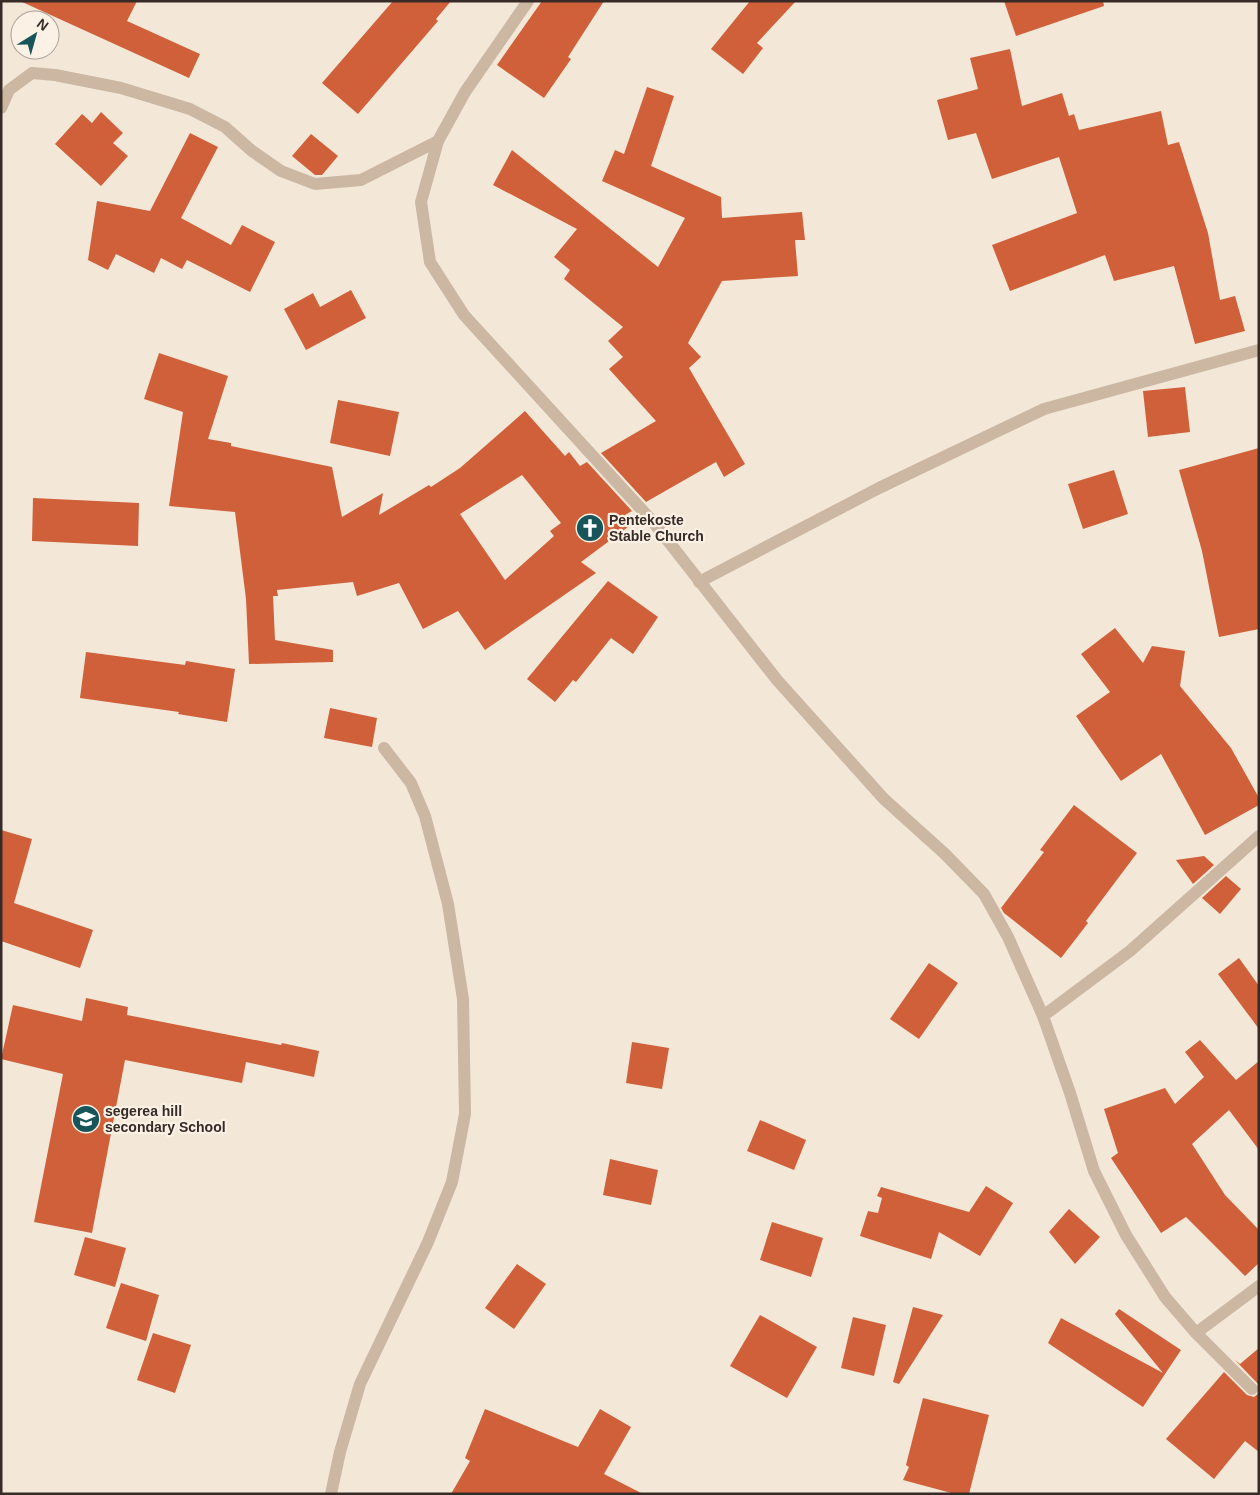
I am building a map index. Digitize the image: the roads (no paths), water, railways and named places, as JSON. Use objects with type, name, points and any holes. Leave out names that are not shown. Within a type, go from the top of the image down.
[{"type":"street","points":[[528,1],[465,92],[438,141],[420,202],[430,262],[464,315],[654,523],[777,680],[884,799],[945,854],[984,894],[1008,937],[1043,1016],[1070,1093],[1094,1171],[1126,1234],[1165,1296],[1196,1334],[1252,1389]]},
{"type":"street","points":[[1,108],[10,90],[32,74],[55,75],[121,88],[190,109],[225,126],[252,151],[281,171],[315,184],[361,180],[438,141]]},
{"type":"street","points":[[699,582],[879,488],[1044,409],[1259,350]]},
{"type":"street","points":[[330,1494],[360,1384],[428,1242],[452,1182],[465,1114],[463,999],[448,904],[426,816],[410,783],[384,748]]},
{"type":"street","points":[[1043,1016],[1130,951],[1259,836]]},
{"type":"street","points":[[1196,1334],[1259,1286]]},
{"type":"place","name":"Pentekoste Stable Church","points":[[590,528]]},
{"type":"place","name":"segerea hill secondary School","points":[[86,1119]]}]
